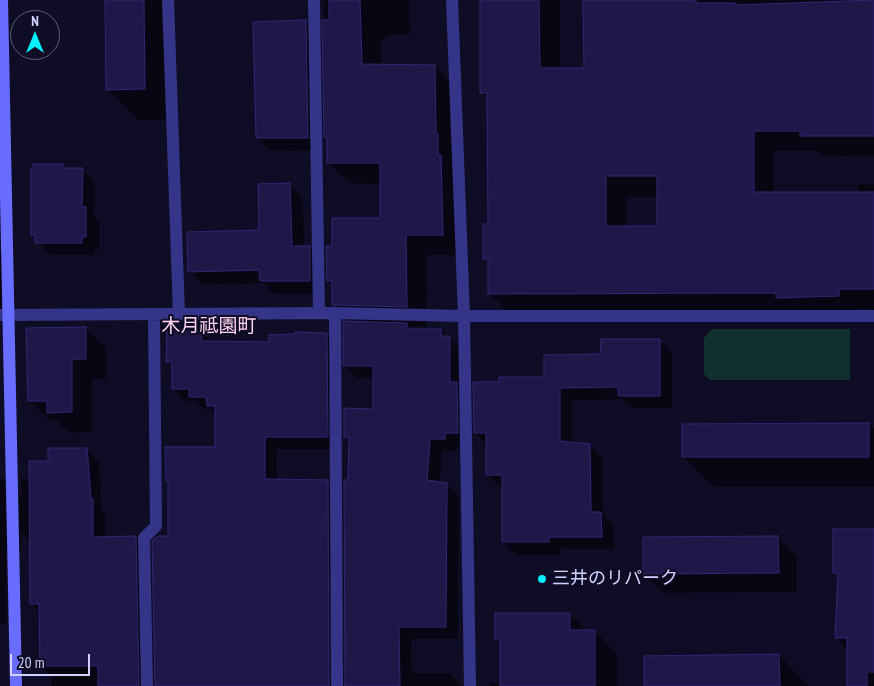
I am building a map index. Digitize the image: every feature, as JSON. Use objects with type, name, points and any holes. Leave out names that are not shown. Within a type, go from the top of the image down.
[{"type":"street","points":[[2,0],[3,315],[16,686]]},
{"type":"street","points":[[168,0],[179,315]]},
{"type":"street","points":[[314,0],[319,313]]},
{"type":"street","points":[[452,0],[464,316],[470,686]]},
{"type":"street","points":[[3,315],[154,316],[335,313],[464,316],[874,316]]},
{"type":"street","points":[[335,313],[337,686]]},
{"type":"street","points":[[147,686],[144,538],[156,526],[154,316]]},
{"type":"green space","points":[[712,329],[850,329],[850,380],[710,380],[704,374],[704,338]]},
{"type":"building","points":[[105,0],[144,0],[145,89],[106,90]]},
{"type":"building","points":[[329,0],[360,0],[362,64],[435,65],[436,134],[438,134],[438,155],[441,155],[443,235],[406,235],[407,307],[332,305],[332,281],[327,281],[326,246],[332,246],[332,218],[380,218],[380,163],[327,163],[327,137],[324,137],[322,20],[329,20]]},
{"type":"building","points":[[480,0],[539,0],[540,68],[584,68],[583,0],[696,0],[696,3],[735,3],[735,5],[874,0],[874,136],[800,136],[800,131],[754,131],[754,192],[874,192],[874,289],[839,289],[839,296],[776,298],[776,293],[488,294],[488,259],[483,259],[483,224],[488,224],[487,93],[480,93]],"holes":[[[606,176],[657,176],[657,226],[606,226]]]},
{"type":"building","points":[[306,20],[308,138],[256,138],[253,22]]},
{"type":"building","points":[[33,164],[63,164],[63,168],[83,168],[82,207],[86,207],[86,237],[82,237],[82,243],[35,243],[35,235],[31,235],[31,168],[33,168]]},
{"type":"building","points":[[290,183],[292,246],[310,246],[310,281],[260,281],[259,270],[188,272],[187,232],[259,230],[258,184]]},
{"type":"building","points":[[343,321],[407,323],[407,329],[441,329],[441,336],[450,336],[450,382],[457,382],[458,433],[445,433],[445,439],[430,439],[427,480],[447,483],[446,627],[399,627],[400,686],[345,686],[344,480],[348,480],[349,437],[344,437],[344,408],[373,409],[373,366],[343,366]]},
{"type":"building","points":[[86,327],[86,359],[72,359],[72,412],[47,413],[47,401],[28,401],[26,328]]},
{"type":"building","points":[[167,331],[202,332],[202,341],[269,342],[269,335],[295,334],[295,332],[327,333],[328,437],[265,437],[265,479],[328,480],[329,686],[155,686],[152,541],[158,536],[168,536],[168,481],[166,481],[165,447],[215,447],[215,406],[207,406],[206,397],[189,397],[189,389],[172,389],[172,362],[166,362]]},
{"type":"building","points":[[601,339],[660,339],[660,396],[618,396],[618,387],[560,388],[560,441],[590,444],[591,512],[601,512],[602,537],[549,537],[549,542],[502,542],[502,475],[486,475],[486,433],[474,433],[473,382],[499,382],[499,377],[544,377],[544,355],[600,354]]},
{"type":"building","points":[[869,423],[869,457],[682,457],[682,424]]},
{"type":"building","points":[[48,448],[87,448],[91,499],[93,499],[93,537],[136,536],[139,686],[98,686],[98,666],[40,666],[39,604],[30,604],[29,461],[48,461]]},
{"type":"building","points":[[833,529],[874,529],[874,672],[867,672],[867,686],[847,686],[847,638],[835,638],[838,573],[833,573]]},
{"type":"building","points":[[778,536],[779,573],[643,574],[643,537]]},
{"type":"building","points":[[495,613],[570,613],[570,630],[595,630],[595,686],[500,686],[500,639],[495,639]]},
{"type":"building","points":[[779,654],[780,686],[644,686],[644,656]]},
{"type":"place","name":"三井のリパーク","points":[[542,579]]},
{"type":"district","name":"木月祗園町","points":[[209,327]]}]
